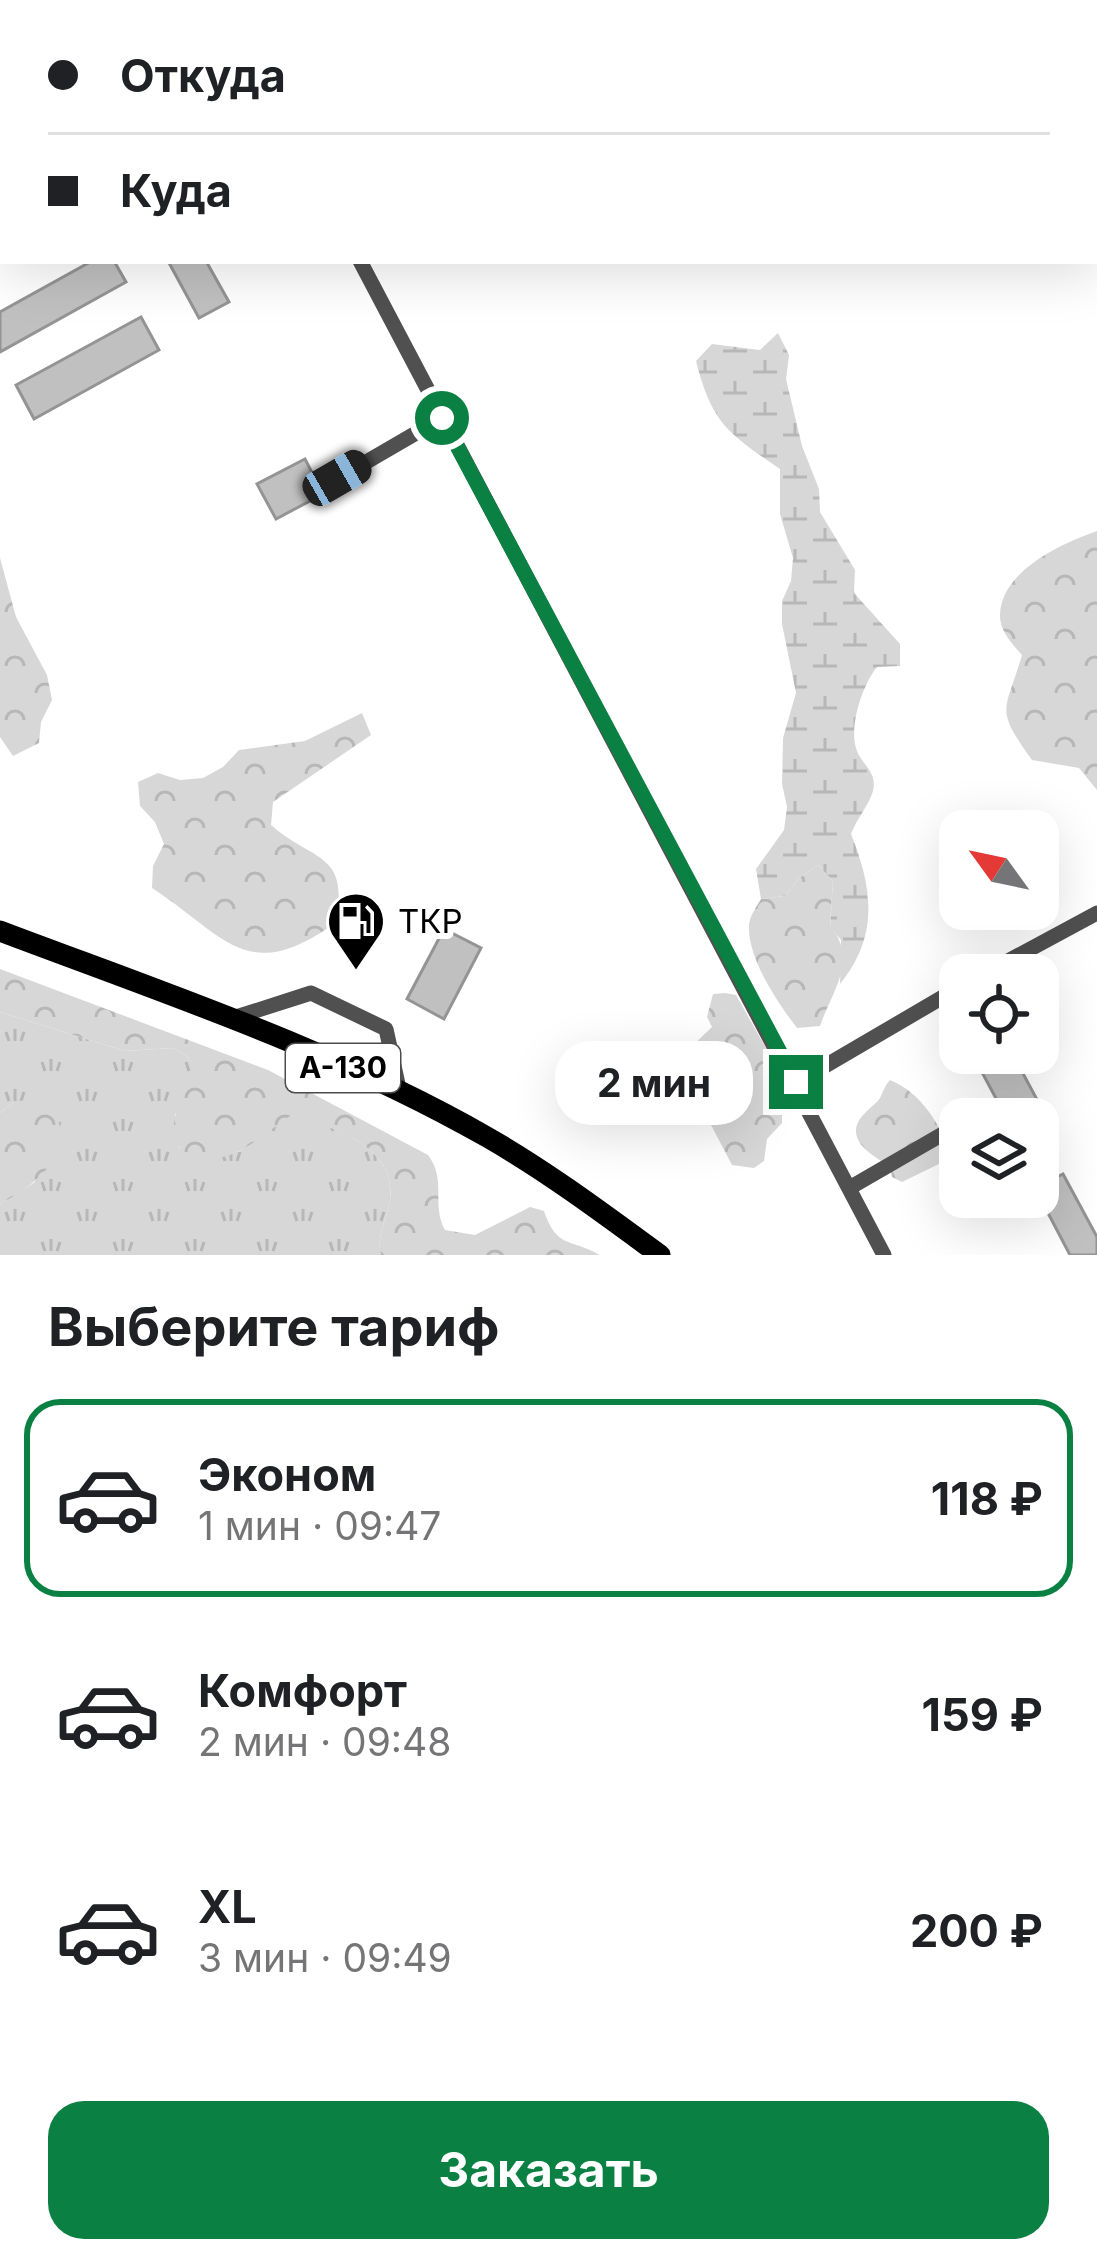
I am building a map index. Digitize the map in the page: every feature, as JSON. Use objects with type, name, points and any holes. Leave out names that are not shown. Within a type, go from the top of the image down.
[{"type":"highway","name":"А-130","points":[[0,932],[232,1018],[400,1093],[486,1136],[661,1255]]},
{"type":"street","points":[[362,264],[884,1255]]},
{"type":"street","points":[[337,478],[442,418]]},
{"type":"street","points":[[1021,954],[1097,913]]},
{"type":"street","points":[[232,1018],[311,993],[386,1028],[400,1093]]},
{"type":"street","points":[[796,1082],[939,999]]},
{"type":"street","points":[[851,1187],[939,1136]]},
{"type":"green space","points":[[778,333],[789,355],[786,379],[802,446],[819,489],[820,512],[855,570],[854,593],[900,644],[900,666],[877,667],[856,717],[856,748],[874,784],[851,834],[864,874],[868,912],[861,948],[840,984],[841,940],[830,927],[833,881],[818,865],[785,896],[761,899],[756,869],[784,830],[787,807],[782,784],[783,738],[796,693],[782,601],[791,581],[793,558],[780,514],[780,469],[724,425],[696,361],[712,344],[760,350]]},
{"type":"green space","points":[[1097,531],[1097,790],[1079,768],[1032,760],[1012,729],[1006,709],[1022,655],[1004,631],[1000,614],[1011,584],[1036,560]]},
{"type":"green space","points":[[0,558],[16,617],[47,675],[52,700],[41,722],[39,743],[13,756],[0,737]]},
{"type":"green space","points":[[362,713],[371,735],[273,802],[271,825],[333,871],[339,900],[335,923],[305,942],[257,952],[219,937],[152,888],[153,866],[164,844],[155,822],[140,806],[138,782],[158,773],[180,780],[203,778],[239,750],[305,741]]},
{"type":"green space","points":[[818,865],[833,881],[830,926],[843,963],[820,1026],[797,1028],[758,966],[749,925],[761,899],[785,896]]},
{"type":"green space","points":[[0,969],[268,1070],[428,1155],[437,1174],[445,1230],[475,1235],[530,1207],[544,1211],[560,1237],[600,1255],[381,1255],[389,1181],[383,1165],[359,1142],[293,1114],[225,1157],[191,1156],[177,1143],[174,1131],[176,1111],[193,1072],[188,1057],[174,1048],[125,1051],[0,1012]]},
{"type":"green space","points":[[713,994],[736,995],[793,1096],[782,1112],[782,1123],[767,1139],[764,1161],[754,1168],[732,1165],[710,1123],[708,1100],[683,1072],[686,1055],[712,1027],[707,1017]]},
{"type":"green space","points":[[0,1012],[125,1051],[174,1048],[188,1057],[194,1072],[175,1115],[179,1148],[238,1152],[293,1113],[359,1142],[383,1165],[389,1181],[381,1255],[0,1255],[0,1204],[35,1182],[14,1102],[0,1113]]},
{"type":"green space","points":[[890,1080],[920,1101],[939,1128],[939,1164],[902,1182],[892,1177],[890,1166],[857,1137],[858,1122]]},
{"type":"green space","points":[[45,1097],[59,1123],[58,1150],[34,1182],[0,1204],[0,1113],[14,1102]]},
{"type":"building","points":[[87,264],[116,264],[126,282],[0,352],[0,312]]},
{"type":"building","points":[[170,264],[208,264],[229,302],[199,318]]},
{"type":"building","points":[[141,317],[159,350],[34,419],[16,385]]},
{"type":"building","points":[[305,459],[323,494],[276,519],[257,484]]},
{"type":"building","points":[[444,929],[481,948],[444,1019],[407,999]]},
{"type":"building","points":[[983,1074],[1023,1074],[1036,1098],[996,1098]]},
{"type":"building","points":[[1063,1174],[1097,1237],[1097,1255],[1070,1255],[1051,1218],[1059,1218],[1059,1176]]},
{"type":"place","name":"ТКР","points":[[356,972]]},
{"type":"route","points":[[442,418],[796,1082]]}]
